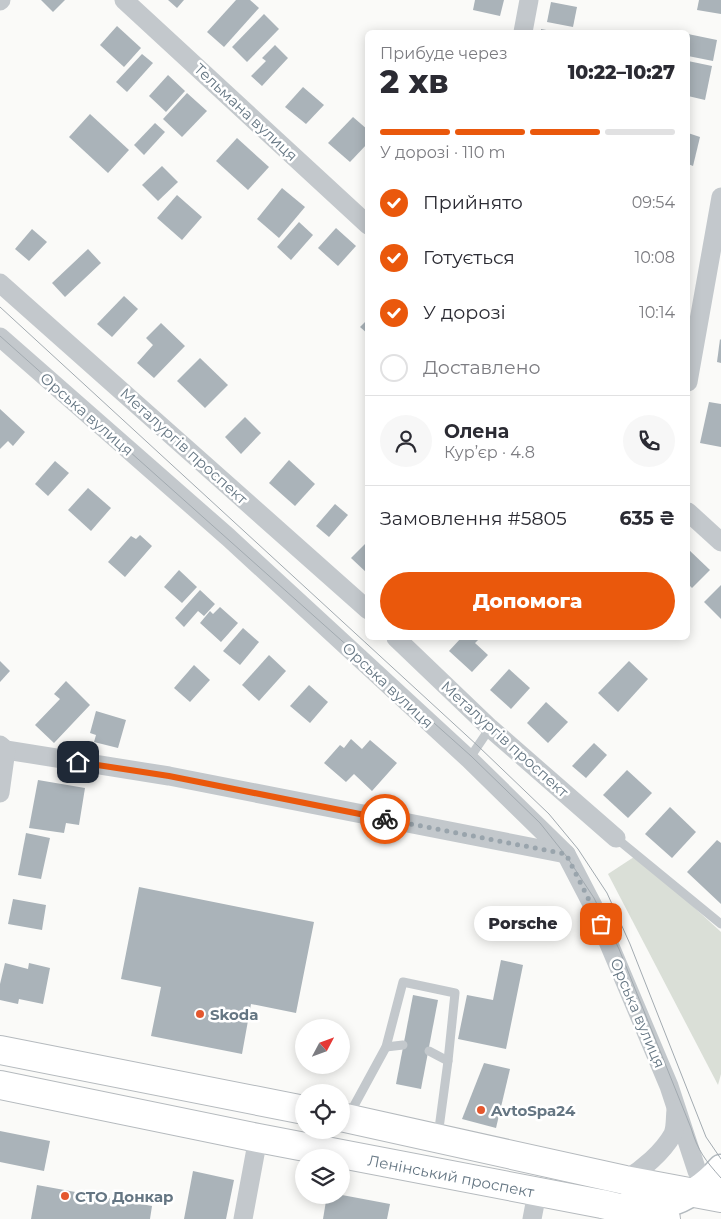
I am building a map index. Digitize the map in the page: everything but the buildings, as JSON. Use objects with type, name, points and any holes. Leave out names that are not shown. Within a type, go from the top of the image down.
[{"type":"main road","points":[[0,1050],[295,1108]]},
{"type":"main road","name":"Ленінський проспект","points":[[0,1086],[602,1204],[666,1219]]},
{"type":"main road","points":[[350,1119],[626,1180],[711,1187]]},
{"type":"main road","points":[[711,1187],[709,1165],[721,1154]]},
{"type":"main road","points":[[602,1204],[666,1204],[711,1187]]},
{"type":"street","name":"Тельмана вулиця","points":[[124,0],[365,222]]},
{"type":"street","points":[[523,30],[529,0]]},
{"type":"street","points":[[690,371],[721,197]]},
{"type":"street","name":"Металургів проспект","points":[[0,283],[365,604]]},
{"type":"street","name":"Орська вулиця","points":[[0,337],[228,537],[469,759],[566,854],[593,906],[711,1187]]},
{"type":"street","points":[[690,514],[721,542]]},
{"type":"street","name":"Металургів проспект","points":[[398,640],[490,728],[616,838]]},
{"type":"street","points":[[0,793],[3,748],[169,776],[566,854]]},
{"type":"street","points":[[626,1180],[655,1157],[673,1133],[676,1107]]},
{"type":"street","points":[[243,1219],[258,1138]]},
{"type":"street","points":[[532,1219],[537,1192]]},
{"type":"lane","points":[[469,759],[490,728]]},
{"type":"lane","points":[[616,838],[721,924]]},
{"type":"lane","points":[[350,1108],[386,1047],[403,982],[455,993],[438,1138]]},
{"type":"lane","points":[[386,1047],[404,1045]]},
{"type":"lane","points":[[429,1050],[448,1061]]},
{"type":"shaded area","points":[[637,855],[721,932],[721,1074],[718,1085],[608,874]]},
{"type":"tram line","points":[[0,307],[478,746],[549,814],[578,849],[607,893],[630,944],[706,1137],[721,1159]]},
{"type":"tram line","points":[[0,336],[471,756],[540,823],[567,857],[594,898],[619,949],[696,1143],[706,1160],[721,1178]]},
{"type":"way so far","points":[[385,819],[566,854],[601,924]]},
{"type":"place","name":"Porsche","points":[[601,924]]},
{"type":"place","name":"Skoda","points":[[200,1014]]},
{"type":"place","name":"AvtoSpa24","points":[[481,1110]]},
{"type":"place","name":"СТО Донкар","points":[[65,1196]]},
{"type":"route","points":[[78,762],[169,776],[385,819]]}]
